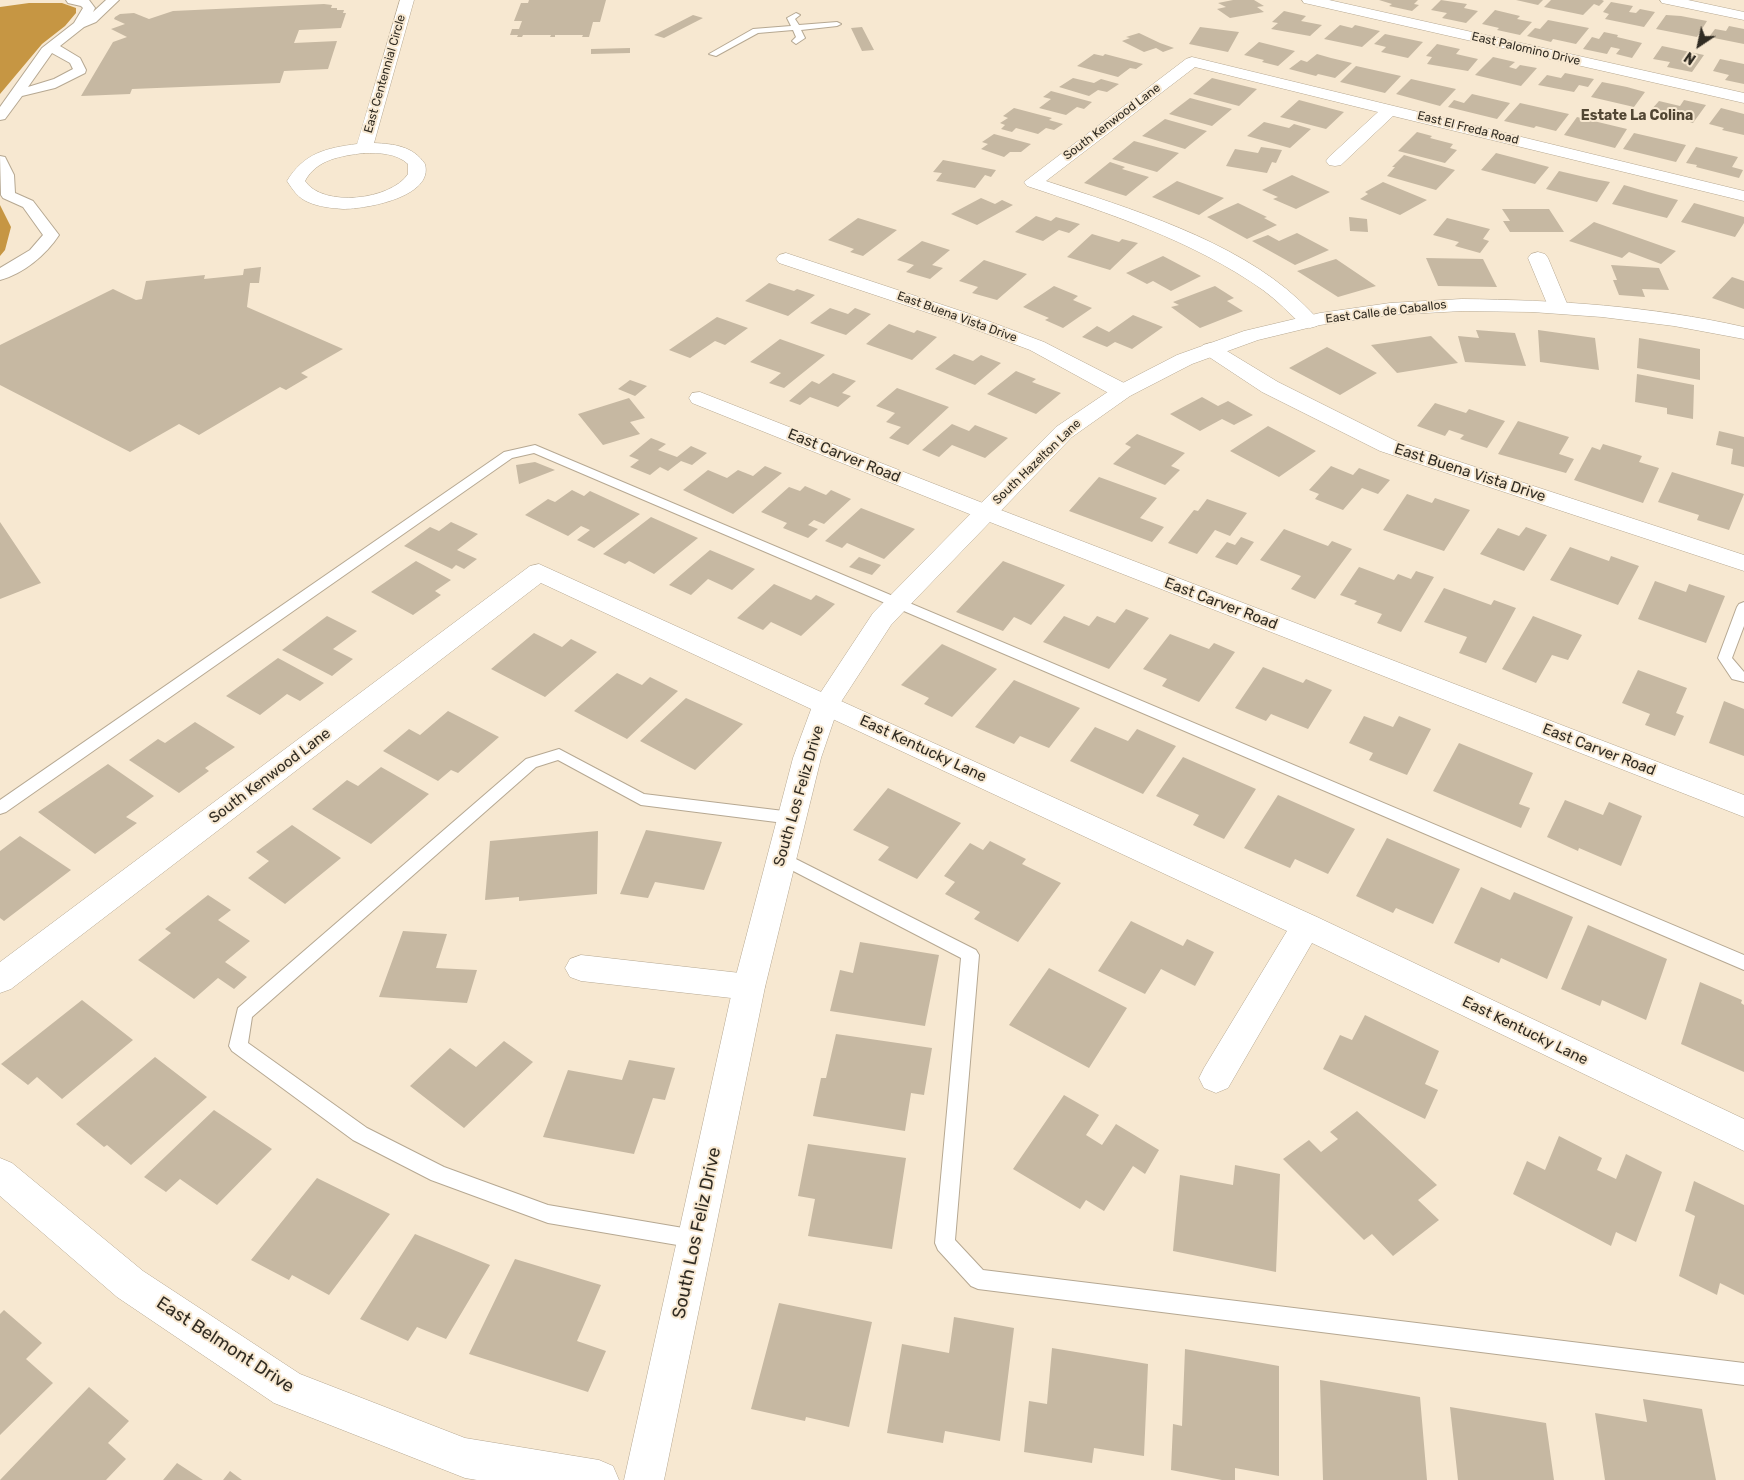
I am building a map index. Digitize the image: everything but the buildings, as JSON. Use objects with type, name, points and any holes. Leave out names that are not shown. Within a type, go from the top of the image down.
[{"type":"street","points":[[72,0],[85,3],[89,8],[79,25]]},
{"type":"street","points":[[0,116],[18,94],[50,46],[79,25],[92,19],[113,0]]},
{"type":"street","name":"East Centennial Circle","points":[[364,148],[407,0]]},
{"type":"street","name":"East Palomino Drive","points":[[1309,0],[1744,98]]},
{"type":"street","points":[[1668,0],[1744,16]]},
{"type":"street","points":[[18,94],[38,90],[68,79],[80,70],[75,61],[50,46]]},
{"type":"street","name":"East El Freda Road","points":[[1192,62],[1744,196]]},
{"type":"street","name":"South Kenwood Lane","points":[[1033,182],[1192,62]]},
{"type":"street","points":[[1335,161],[1391,109]]},
{"type":"street","name":"East Centennial Circle","points":[[364,148],[399,152],[411,157],[418,164],[419,173],[413,182],[401,190],[365,202],[324,202],[309,197],[299,190],[296,181],[300,172],[310,163],[326,156],[364,148]]},
{"type":"street","points":[[0,160],[7,175],[8,196],[28,204],[51,235],[46,245],[31,257],[0,275]]},
{"type":"street","name":"East Calle de Caballos","points":[[1033,182],[1135,216],[1212,250],[1271,287],[1310,322],[1442,304],[1558,306],[1677,320],[1744,333]]},
{"type":"street","points":[[1538,258],[1558,306]]},
{"type":"street","name":"East Buena Vista Drive","points":[[786,259],[960,316],[1037,346],[1122,390]]},
{"type":"street","name":"South Hazelton Lane","points":[[985,512],[1064,432],[1122,390],[1210,349],[1244,338],[1310,322]]},
{"type":"street","name":"East Buena Vista Drive","points":[[1210,349],[1270,387],[1388,446],[1744,564]]},
{"type":"street","name":"East Carver Road","points":[[700,398],[985,512],[1744,806]]},
{"type":"street","name":"South Los Feliz Drive","points":[[644,1480],[749,987],[807,758],[826,704],[882,619],[985,512]]},
{"type":"street","name":"South Kenwood Lane","points":[[0,980],[539,572]]},
{"type":"street","name":"East Kentucky Lane","points":[[539,572],[1306,926],[1744,1136]]},
{"type":"street","points":[[1216,1078],[1306,926]]},
{"type":"street","points":[[581,968],[749,987]]},
{"type":"street","name":"East Belmont Drive","points":[[0,1174],[130,1284],[288,1389],[465,1458],[599,1480]]},
{"type":"lane","points":[[796,16],[791,18],[801,38],[796,41]]},
{"type":"lane","points":[[713,54],[756,31],[837,24]]},
{"type":"lane","points":[[0,808],[508,455],[535,449],[1744,963]]},
{"type":"lane","points":[[1744,607],[1725,658],[1736,674],[1744,677]]},
{"type":"lane","points":[[695,1240],[548,1214],[438,1174],[360,1134],[238,1046],[244,1013],[531,763],[559,754],[641,799],[792,818]]},
{"type":"lane","points":[[782,858],[970,955],[945,1242],[978,1278],[1744,1374]]},
{"type":"shaded area","points":[[29,3],[62,3],[76,8],[76,13],[65,26],[42,44],[0,94],[0,7]]},
{"type":"shaded area","points":[[0,205],[11,227],[5,250],[0,256]]},
{"type":"district","name":"Estate La Colina","points":[[1637,116]]}]
